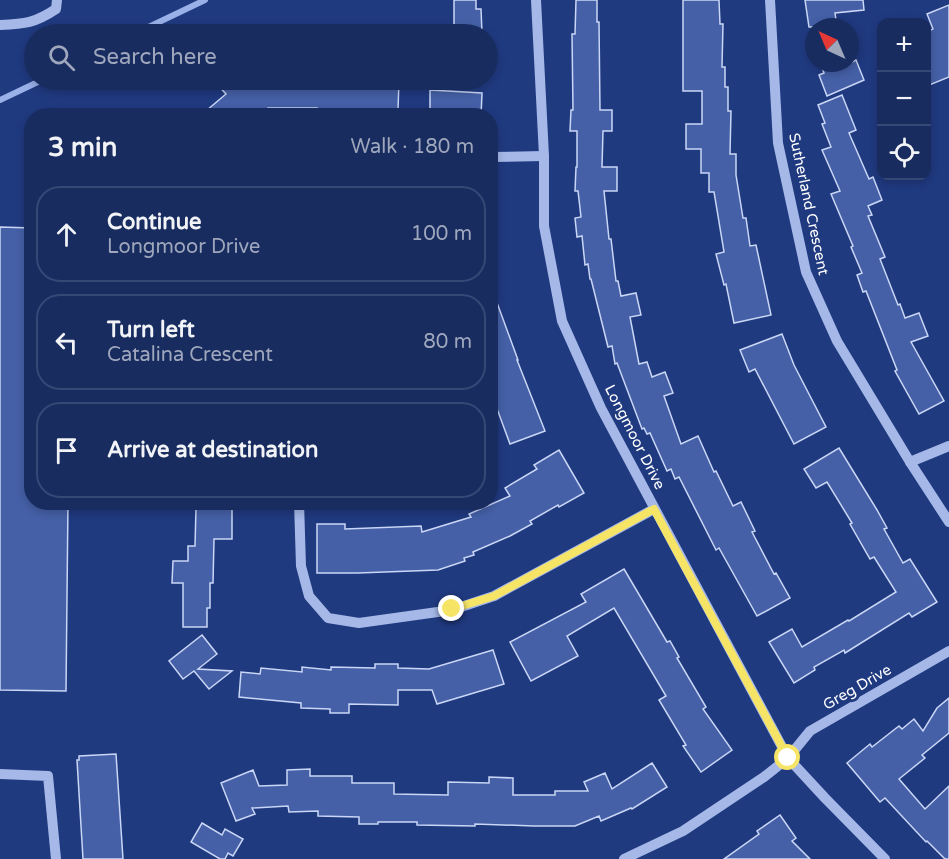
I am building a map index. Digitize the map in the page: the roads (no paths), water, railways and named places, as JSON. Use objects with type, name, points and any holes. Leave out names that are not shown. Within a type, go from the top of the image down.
[{"type":"street","points":[[0,25],[41,19],[56,9],[57,0]]},
{"type":"street","name":"Longmoor Drive","points":[[536,0],[544,156],[544,226],[562,321],[601,408],[788,758],[885,859]]},
{"type":"street","name":"Sutherland Crescent","points":[[770,0],[778,143],[806,272],[837,341],[949,522]]},
{"type":"street","points":[[498,157],[544,156]]},
{"type":"street","points":[[910,462],[949,446]]},
{"type":"street","points":[[299,510],[301,566],[309,596],[328,618],[359,623],[452,609],[494,596],[654,509]]},
{"type":"street","name":"Greg Drive","points":[[624,859],[683,831],[764,777],[788,758],[810,731],[949,651]]},
{"type":"street","points":[[0,774],[48,776],[56,859]]},
{"type":"waterway","points":[[155,24],[205,0]]},
{"type":"waterway","points":[[0,100],[24,89]]}]
